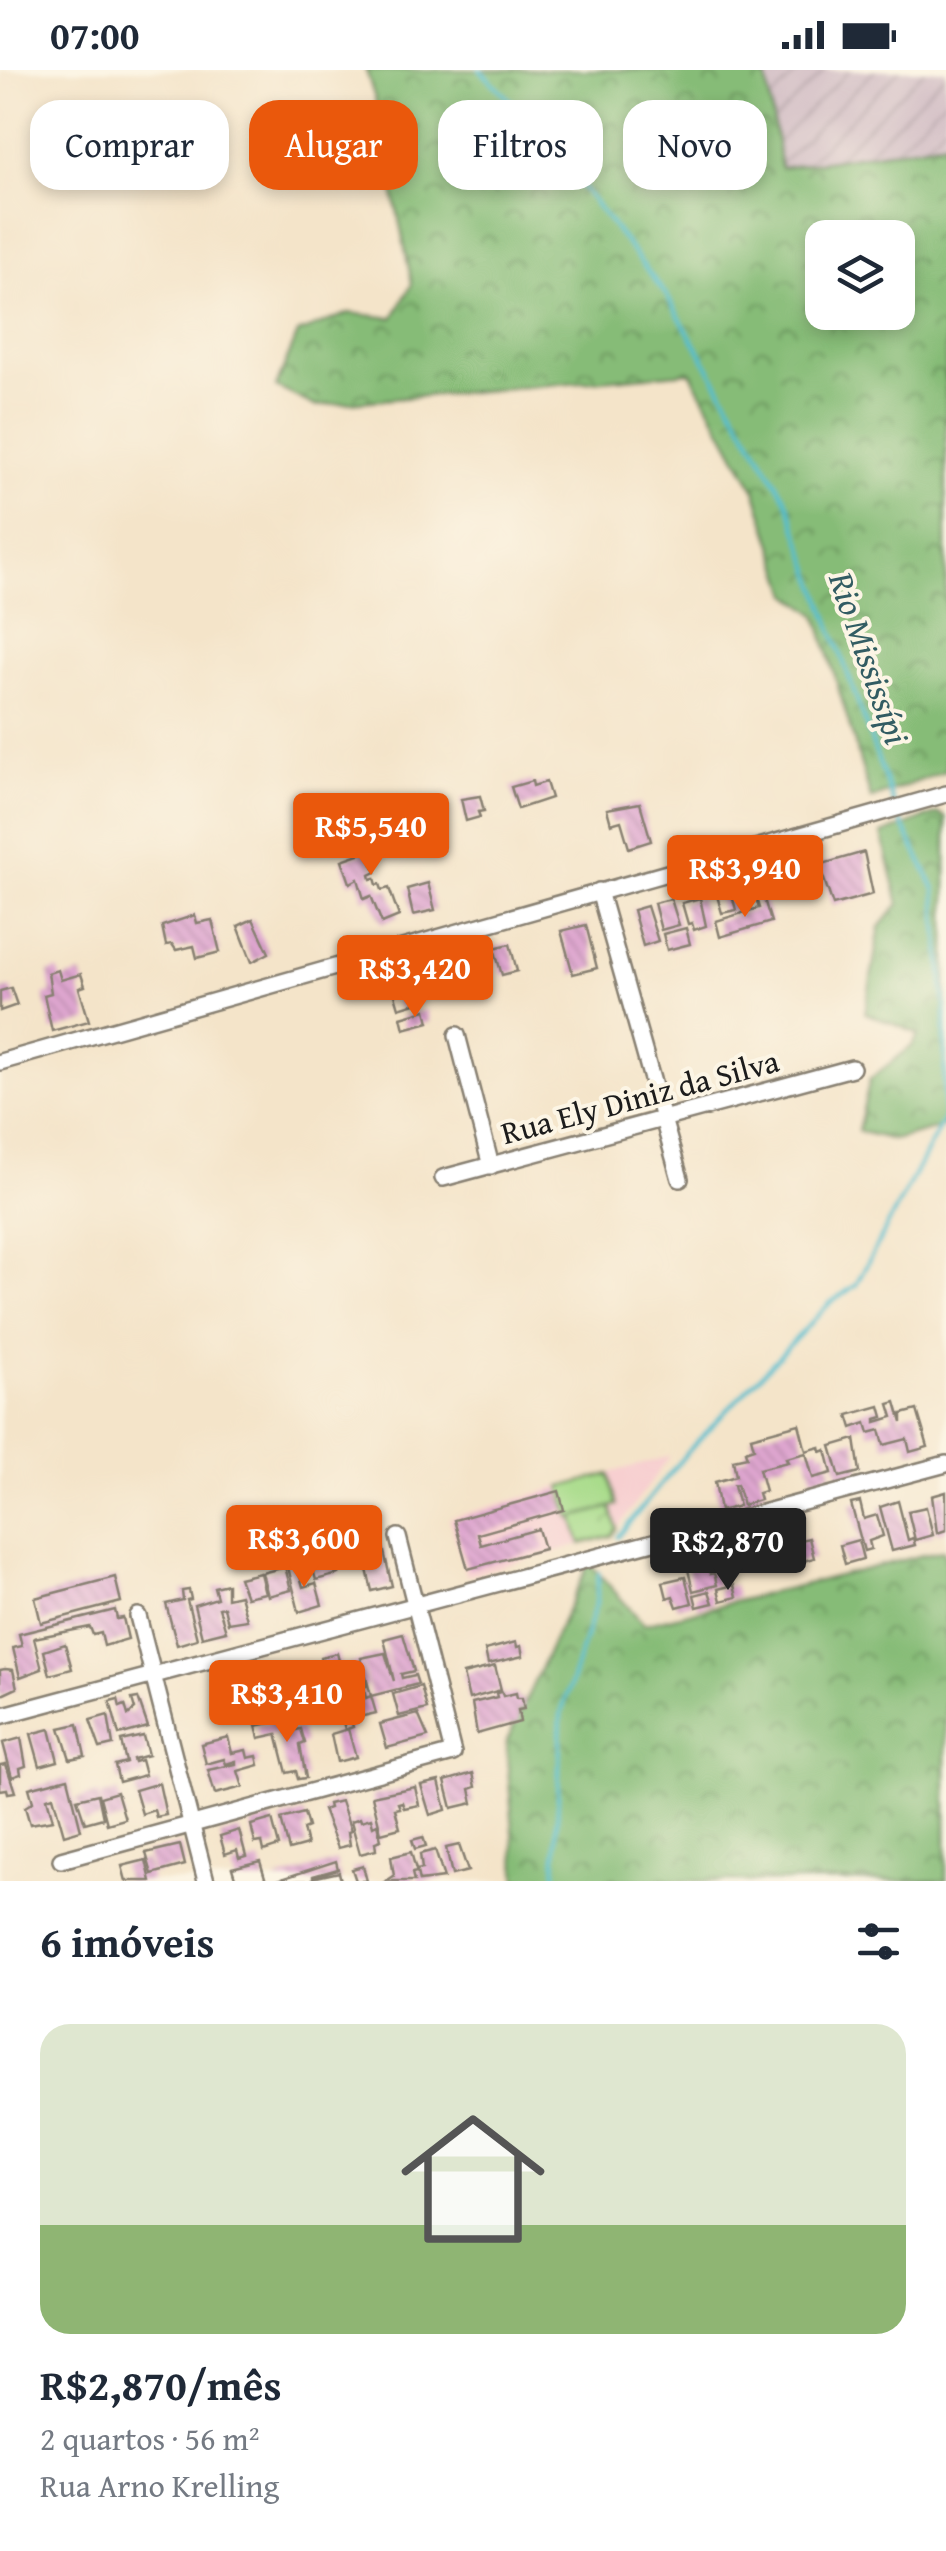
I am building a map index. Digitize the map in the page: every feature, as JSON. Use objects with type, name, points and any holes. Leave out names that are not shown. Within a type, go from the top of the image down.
[{"type":"street","points":[[0,1062],[946,794]]},
{"type":"street","points":[[600,891],[680,1179]]},
{"type":"street","points":[[458,1035],[491,1166]]},
{"type":"street","name":"Rua Ely Diniz da Silva","points":[[443,1178],[852,1068]]},
{"type":"street","points":[[0,1716],[946,1464]]},
{"type":"street","points":[[61,1860],[453,1753],[398,1537]]},
{"type":"street","points":[[138,1616],[206,1881]]},
{"type":"shaded area","points":[[765,70],[946,70],[946,142],[780,168]]},
{"type":"shaded area","points":[[670,1456],[612,1536],[466,1576],[449,1518]]},
{"type":"green space","points":[[366,70],[765,70],[781,168],[946,142],[946,771],[871,799],[817,615],[789,594],[755,490],[690,372],[315,406],[276,387],[298,333],[349,313],[393,318],[412,284],[393,190],[418,190],[418,100],[375,100]]},
{"type":"green space","points":[[938,813],[946,818],[946,1126],[893,1140],[858,1131],[870,1079],[912,1046],[919,1034],[865,1013],[880,927],[899,904],[882,834]]},
{"type":"green space","points":[[609,1474],[617,1505],[570,1518],[561,1487]]},
{"type":"green space","points":[[611,1507],[617,1528],[612,1536],[581,1544],[573,1517]]},
{"type":"green space","points":[[943,1550],[946,1881],[517,1881],[506,1743],[589,1563],[644,1624]]},
{"type":"building","points":[[532,781],[533,786],[546,782],[551,798],[518,809],[511,787]]},
{"type":"building","points":[[480,796],[484,811],[478,812],[480,817],[466,821],[461,799]]},
{"type":"building","points":[[640,803],[651,841],[629,848],[621,821],[611,824],[607,809]]},
{"type":"building","points":[[371,831],[380,854],[370,858],[376,872],[370,875],[371,879],[375,878],[382,890],[389,888],[399,916],[382,923],[371,896],[364,899],[358,879],[350,883],[342,860],[365,852],[359,835]]},
{"type":"building","points":[[864,852],[873,894],[833,905],[819,865]]},
{"type":"building","points":[[428,883],[435,910],[413,915],[407,889]]},
{"type":"building","points":[[730,888],[736,910],[722,913],[716,892]]},
{"type":"building","points":[[763,896],[771,922],[720,937],[716,921],[759,908],[756,898]]},
{"type":"building","points":[[700,898],[706,926],[694,930],[692,923],[688,924],[682,903]]},
{"type":"building","points":[[671,899],[679,925],[661,930],[654,903]]},
{"type":"building","points":[[647,906],[658,941],[643,946],[633,910]]},
{"type":"building","points":[[195,915],[197,923],[212,920],[220,952],[197,958],[194,946],[176,950],[172,944],[166,945],[162,926]]},
{"type":"building","points":[[253,919],[269,953],[252,962],[238,926]]},
{"type":"building","points":[[586,925],[597,968],[573,974],[561,931]]},
{"type":"building","points":[[686,928],[690,944],[667,950],[663,934]]},
{"type":"building","points":[[510,944],[517,971],[502,975],[494,948]]},
{"type":"building","points":[[469,956],[475,976],[452,982],[447,961]]},
{"type":"building","points":[[58,970],[61,980],[81,974],[85,986],[79,988],[89,1021],[52,1031],[44,995],[51,993],[48,973]]},
{"type":"building","points":[[411,972],[419,1002],[399,1008],[390,978]]},
{"type":"building","points":[[11,988],[17,1005],[0,1011],[0,991]]},
{"type":"building","points":[[426,1010],[429,1022],[404,1029],[401,1017]]},
{"type":"building","points":[[896,1402],[902,1423],[902,1414],[917,1410],[928,1447],[910,1452],[907,1439],[884,1445],[880,1430],[869,1433],[866,1423],[852,1428],[848,1415],[880,1406],[883,1417],[876,1422],[893,1417],[889,1404]]},
{"type":"building","points":[[799,1424],[806,1451],[820,1447],[821,1452],[826,1450],[832,1473],[813,1478],[806,1453],[786,1458],[788,1462],[759,1469],[765,1491],[758,1493],[760,1500],[743,1505],[737,1484],[734,1485],[739,1506],[720,1511],[715,1482],[736,1476],[733,1460],[747,1457],[745,1451],[754,1448],[751,1437]]},
{"type":"building","points":[[855,1439],[860,1472],[840,1477],[831,1446]]},
{"type":"building","points":[[559,1491],[564,1510],[478,1534],[481,1545],[538,1529],[544,1549],[468,1569],[454,1520]]},
{"type":"building","points":[[946,1492],[946,1530],[937,1533],[932,1496]]},
{"type":"building","points":[[898,1501],[908,1540],[913,1538],[915,1545],[892,1551],[880,1507]]},
{"type":"building","points":[[860,1502],[864,1519],[877,1515],[883,1536],[869,1541],[871,1549],[864,1551],[851,1504]]},
{"type":"building","points":[[926,1507],[933,1535],[915,1540],[908,1511]]},
{"type":"building","points":[[809,1538],[814,1558],[790,1565],[784,1544]]},
{"type":"building","points":[[858,1540],[863,1559],[845,1564],[840,1545]]},
{"type":"building","points":[[358,1545],[362,1562],[316,1580],[312,1566],[319,1564],[317,1555]]},
{"type":"building","points":[[383,1547],[392,1586],[372,1591],[363,1552]]},
{"type":"building","points":[[705,1556],[717,1585],[693,1591],[686,1561]]},
{"type":"building","points":[[296,1561],[303,1587],[316,1583],[322,1605],[299,1612],[287,1563]]},
{"type":"building","points":[[285,1567],[291,1590],[268,1596],[262,1573]]},
{"type":"building","points":[[260,1573],[265,1593],[246,1597],[239,1578]]},
{"type":"building","points":[[115,1577],[121,1602],[41,1623],[35,1598]]},
{"type":"building","points":[[685,1577],[692,1603],[677,1607],[673,1596],[667,1598],[663,1582]]},
{"type":"building","points":[[227,1584],[227,1598],[240,1595],[247,1620],[228,1623],[224,1607],[219,1608],[226,1631],[202,1637],[194,1605],[217,1598],[214,1587]]},
{"type":"building","points":[[734,1585],[737,1597],[721,1601],[718,1589]]},
{"type":"building","points":[[189,1590],[191,1599],[187,1600],[197,1639],[177,1645],[166,1604],[183,1600],[182,1591]]},
{"type":"building","points":[[709,1591],[713,1603],[697,1607],[694,1595]]},
{"type":"building","points":[[115,1610],[117,1619],[123,1618],[128,1639],[104,1646],[101,1633],[93,1635],[90,1627],[34,1638],[42,1669],[20,1677],[13,1648],[22,1646],[19,1634]]},
{"type":"building","points":[[403,1634],[414,1671],[401,1674],[402,1678],[415,1675],[418,1684],[371,1696],[361,1658],[385,1653],[394,1681],[384,1639]]},
{"type":"building","points":[[516,1642],[523,1656],[488,1664],[485,1650]]},
{"type":"building","points":[[65,1644],[72,1669],[50,1675],[44,1651]]},
{"type":"building","points":[[337,1653],[343,1676],[326,1681],[320,1657]]},
{"type":"building","points":[[360,1661],[367,1686],[350,1691],[344,1666]]},
{"type":"building","points":[[495,1666],[501,1690],[469,1699],[463,1674]]},
{"type":"building","points":[[0,1670],[13,1670],[17,1688],[0,1696]]},
{"type":"building","points":[[263,1674],[268,1699],[263,1700],[268,1712],[250,1717],[239,1680]]},
{"type":"building","points":[[238,1682],[244,1713],[220,1715],[216,1704],[227,1701],[223,1686]]},
{"type":"building","points":[[290,1683],[294,1697],[289,1698],[291,1706],[274,1711],[267,1684]]},
{"type":"building","points":[[421,1686],[427,1709],[399,1716],[393,1694]]},
{"type":"building","points":[[364,1690],[366,1698],[371,1696],[376,1713],[351,1719],[353,1727],[345,1730],[342,1717],[350,1715],[347,1703],[334,1707],[331,1699]]},
{"type":"building","points":[[502,1692],[503,1696],[516,1693],[517,1698],[522,1698],[520,1722],[477,1734],[472,1703]]},
{"type":"building","points":[[138,1698],[148,1727],[119,1735],[110,1701],[118,1699],[128,1715],[135,1709],[132,1699]]},
{"type":"building","points":[[418,1714],[428,1737],[387,1748],[380,1724]]},
{"type":"building","points":[[108,1715],[113,1745],[100,1748],[90,1720]]},
{"type":"building","points":[[284,1720],[287,1732],[301,1729],[306,1778],[298,1779],[296,1771],[287,1773],[277,1734],[259,1738],[256,1726]]},
{"type":"building","points":[[78,1724],[85,1756],[70,1759],[60,1728]]},
{"type":"building","points":[[50,1729],[58,1761],[40,1766],[31,1734]]},
{"type":"building","points":[[348,1729],[356,1757],[337,1762],[331,1734]]},
{"type":"building","points":[[143,1736],[148,1755],[133,1759],[141,1760],[145,1775],[119,1782],[115,1765],[126,1762],[121,1741]]},
{"type":"building","points":[[228,1737],[232,1753],[246,1750],[248,1758],[257,1756],[259,1765],[238,1771],[243,1787],[215,1794],[208,1770],[236,1761],[226,1764],[224,1759],[206,1764],[201,1744]]},
{"type":"building","points":[[21,1738],[26,1766],[20,1768],[21,1774],[12,1777],[3,1743]]},
{"type":"building","points":[[6,1764],[15,1792],[0,1790],[0,1765]]},
{"type":"building","points":[[473,1773],[473,1803],[452,1808],[445,1781]]},
{"type":"building","points":[[68,1778],[81,1830],[64,1835],[53,1796],[47,1798],[53,1820],[30,1824],[25,1807],[33,1802],[29,1788]]},
{"type":"building","points":[[439,1781],[446,1810],[430,1815],[421,1785]]},
{"type":"building","points":[[159,1783],[166,1815],[156,1817],[154,1810],[142,1814],[135,1790]]},
{"type":"building","points":[[415,1787],[419,1805],[404,1808],[402,1802],[398,1803],[400,1808],[395,1809],[400,1828],[381,1833],[372,1796]]},
{"type":"building","points":[[117,1792],[125,1819],[107,1824],[100,1797]]},
{"type":"building","points":[[98,1794],[103,1818],[85,1823],[77,1799]]},
{"type":"building","points":[[341,1801],[351,1831],[350,1845],[338,1848],[323,1810],[329,1808],[328,1804]]},
{"type":"building","points":[[304,1813],[307,1845],[289,1850],[281,1819]]},
{"type":"building","points":[[371,1818],[373,1826],[377,1824],[381,1840],[375,1842],[376,1850],[360,1854],[351,1821]]},
{"type":"building","points":[[272,1819],[279,1846],[264,1851],[262,1842],[255,1843],[251,1825]]},
{"type":"building","points":[[239,1830],[246,1856],[239,1858],[237,1850],[225,1854],[220,1836]]},
{"type":"building","points":[[423,1837],[426,1846],[415,1849],[412,1840]]},
{"type":"building","points":[[180,1845],[185,1865],[152,1874],[146,1853]]},
{"type":"building","points":[[459,1845],[468,1871],[452,1875],[446,1848]]},
{"type":"building","points":[[435,1850],[444,1878],[419,1881],[417,1872],[412,1873],[414,1881],[386,1881],[394,1876],[391,1857],[411,1852],[416,1870],[422,1869],[420,1854]]},
{"type":"building","points":[[146,1860],[151,1881],[126,1881],[122,1866]]},
{"type":"building","points":[[260,1861],[266,1881],[236,1881],[232,1868]]},
{"type":"building","points":[[336,1861],[338,1869],[313,1878],[339,1872],[341,1881],[275,1881]]},
{"type":"building","points":[[363,1866],[367,1881],[356,1881],[352,1869]]},
{"type":"waterway","name":"Rio Mississípi","points":[[480,70],[530,120],[667,296],[787,501],[894,805]]},
{"type":"waterway","name":"Rio Mississípi","points":[[618,1537],[689,1450],[830,1303],[856,1285],[944,1119],[945,1010],[935,889],[897,814]]},
{"type":"waterway","name":"Rio Mississípi","points":[[555,1881],[561,1714],[596,1603],[599,1573]]}]
